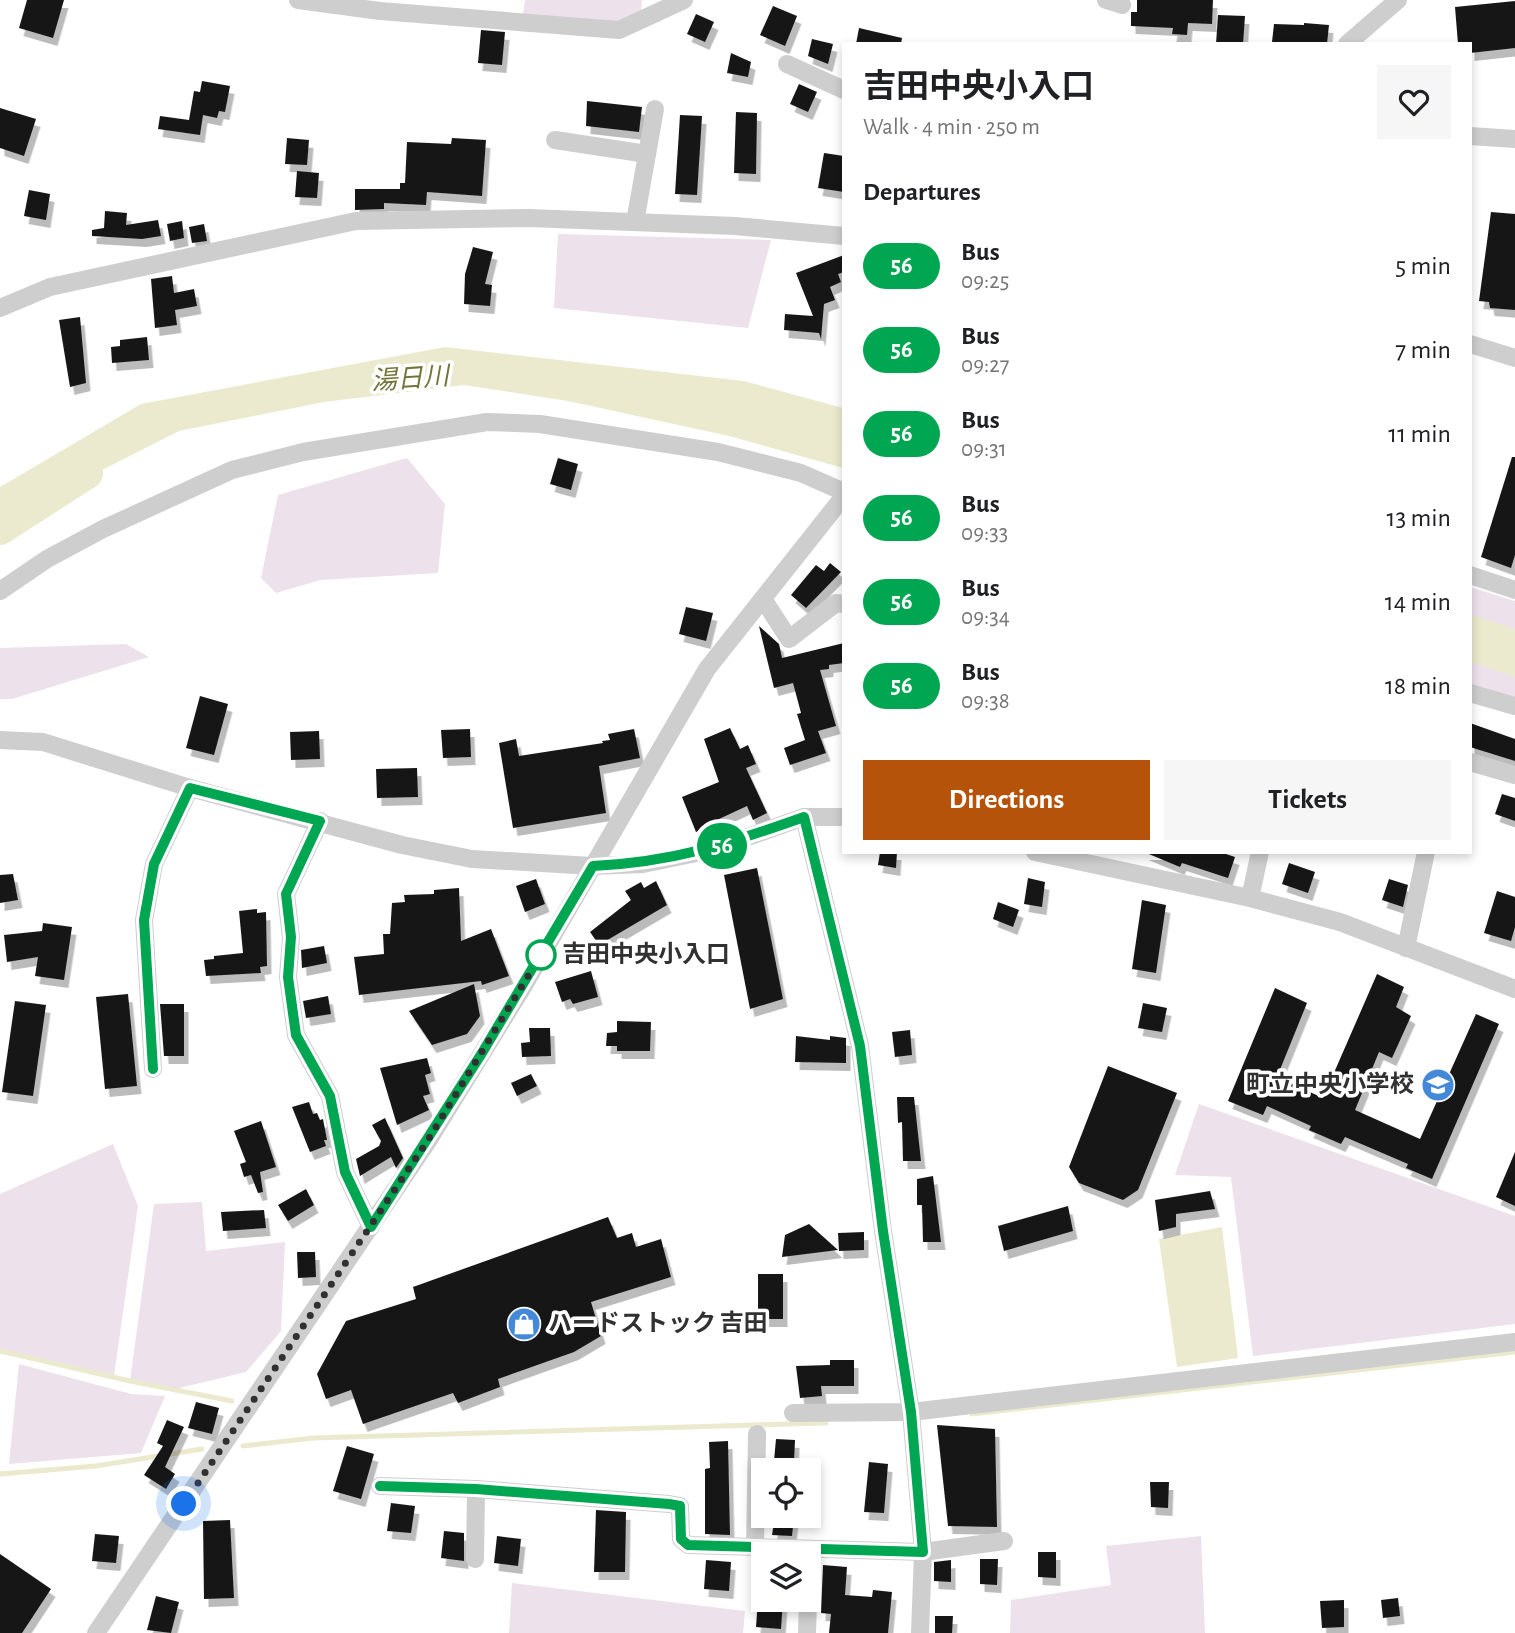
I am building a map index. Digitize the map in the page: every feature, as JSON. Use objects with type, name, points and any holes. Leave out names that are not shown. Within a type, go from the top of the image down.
[{"type":"street","points":[[298,0],[619,30],[684,0]]},
{"type":"street","points":[[1350,42],[1398,0]]},
{"type":"street","points":[[787,64],[842,89]]},
{"type":"street","points":[[635,222],[654,109]]},
{"type":"street","points":[[1472,136],[1515,139]]},
{"type":"street","points":[[555,140],[647,154]]},
{"type":"street","points":[[0,308],[50,287],[356,221],[446,218],[635,222],[735,226],[842,236]]},
{"type":"street","points":[[1472,345],[1515,358]]},
{"type":"street","points":[[0,591],[47,559],[103,529],[232,470],[303,452],[487,422],[540,424],[718,452],[801,473],[842,493]]},
{"type":"street","points":[[96,1633],[436,1129],[707,669],[842,497]]},
{"type":"street","points":[[1472,576],[1515,590]]},
{"type":"street","points":[[763,598],[789,639],[836,603],[842,604]]},
{"type":"street","points":[[1472,694],[1515,706]]},
{"type":"street","points":[[0,740],[43,742],[190,788],[402,845],[472,859],[593,866],[643,864],[711,850],[804,817],[842,817]]},
{"type":"street","points":[[1472,763],[1515,775]]},
{"type":"street","points":[[153,1069],[144,920],[154,864],[190,788]]},
{"type":"street","points":[[804,817],[860,1046],[883,1231],[911,1412],[923,1552],[920,1633]]},
{"type":"street","points":[[320,821],[286,894],[291,937],[288,977],[296,1035],[330,1096],[345,1172],[371,1227]]},
{"type":"street","points":[[1045,854],[1250,898],[1340,922],[1515,989]]},
{"type":"street","points":[[1250,898],[1260,854]]},
{"type":"street","points":[[1406,948],[1426,854]]},
{"type":"street","points":[[793,1413],[911,1412],[1515,1342]]},
{"type":"street","points":[[755,1542],[757,1434]]},
{"type":"street","points":[[380,1486],[476,1489],[669,1504],[680,1506],[681,1539],[688,1545],[751,1547]]},
{"type":"street","points":[[475,1559],[476,1489]]},
{"type":"street","points":[[821,1556],[923,1552],[1004,1541]]},
{"type":"street","points":[[807,1633],[808,1612]]},
{"type":"shaded area","points":[[525,0],[642,0],[641,11],[612,29],[522,22]]},
{"type":"shaded area","points":[[558,234],[771,240],[748,328],[554,308]]},
{"type":"shaded area","points":[[407,458],[445,504],[438,573],[321,580],[276,593],[261,578],[278,495]]},
{"type":"shaded area","points":[[1472,588],[1515,601],[1515,701],[1472,690]]},
{"type":"shaded area","points":[[126,644],[149,657],[12,699],[0,699],[0,648]]},
{"type":"shaded area","points":[[1199,1104],[1515,1216],[1515,1324],[1253,1356],[1231,1177],[1175,1175]]},
{"type":"shaded area","points":[[113,1144],[138,1206],[114,1376],[0,1350],[0,1194]]},
{"type":"shaded area","points":[[202,1202],[206,1251],[285,1242],[281,1331],[246,1372],[171,1390],[130,1381],[154,1204]]},
{"type":"shaded area","points":[[19,1364],[131,1394],[165,1396],[141,1453],[9,1464]]},
{"type":"shaded area","points":[[1201,1536],[1205,1633],[1010,1633],[1011,1600],[1111,1585],[1106,1546]]},
{"type":"shaded area","points":[[512,1583],[745,1611],[743,1633],[509,1633]]},
{"type":"water","points":[[445,347],[744,381],[842,408],[842,468],[729,436],[568,401],[464,385],[324,402],[179,431],[21,511],[0,526],[0,487],[141,404]]},
{"type":"water","points":[[1472,615],[1515,629],[1515,677],[1472,663]]},
{"type":"water","points":[[1222,1227],[1238,1358],[1177,1367],[1159,1239]]},
{"type":"building","points":[[27,0],[64,0],[53,38],[19,28]]},
{"type":"building","points":[[1137,0],[1213,0],[1212,24],[1188,23],[1187,35],[1172,34],[1173,28],[1131,26],[1131,12],[1137,12]]},
{"type":"building","points":[[1515,1],[1515,48],[1472,53],[1472,42],[1458,42],[1455,7]]},
{"type":"building","points":[[773,6],[797,16],[785,46],[760,35]]},
{"type":"building","points":[[696,14],[714,22],[705,42],[687,34]]},
{"type":"building","points":[[1218,15],[1245,16],[1243,42],[1216,42]]},
{"type":"building","points":[[1274,24],[1329,25],[1327,42],[1272,42]]},
{"type":"building","points":[[859,28],[902,38],[901,42],[856,42]]},
{"type":"building","points":[[481,30],[505,32],[502,65],[478,63]]},
{"type":"building","points":[[812,39],[833,44],[828,64],[808,56]]},
{"type":"building","points":[[731,53],[751,62],[748,77],[727,73]]},
{"type":"building","points":[[202,81],[230,86],[225,112],[219,111],[217,118],[203,115],[200,135],[158,129],[160,116],[189,120],[194,91],[200,92]]},
{"type":"building","points":[[799,84],[817,92],[808,112],[790,104]]},
{"type":"building","points":[[587,101],[642,107],[639,132],[586,126]]},
{"type":"building","points":[[0,108],[36,119],[24,156],[0,148]]},
{"type":"building","points":[[736,112],[757,113],[756,174],[734,173]]},
{"type":"building","points":[[680,115],[702,116],[697,195],[675,194]]},
{"type":"building","points":[[287,138],[309,140],[307,165],[285,164]]},
{"type":"building","points":[[452,138],[486,140],[482,196],[427,192],[426,205],[384,203],[384,209],[355,210],[355,189],[400,189],[400,183],[405,183],[407,142],[451,144]]},
{"type":"building","points":[[824,153],[842,156],[842,192],[818,188]]},
{"type":"building","points":[[297,171],[319,173],[317,198],[295,197]]},
{"type":"building","points":[[29,190],[50,194],[46,220],[24,216]]},
{"type":"building","points":[[105,211],[127,213],[126,225],[158,220],[161,236],[142,239],[92,236],[92,230],[104,228]]},
{"type":"building","points":[[1491,212],[1515,214],[1515,310],[1490,308],[1489,302],[1479,301]]},
{"type":"building","points":[[182,221],[184,238],[170,241],[167,224]]},
{"type":"building","points":[[204,224],[207,241],[192,243],[189,227]]},
{"type":"building","points":[[473,247],[493,252],[485,284],[492,285],[490,306],[464,304],[465,274]]},
{"type":"building","points":[[842,256],[842,273],[838,274],[841,282],[830,287],[835,300],[824,304],[821,339],[819,333],[784,330],[785,314],[813,316],[796,273]]},
{"type":"building","points":[[172,276],[174,293],[194,289],[197,306],[175,310],[177,325],[155,328],[151,279]]},
{"type":"building","points":[[80,317],[86,383],[70,387],[59,320]]},
{"type":"building","points":[[147,337],[149,360],[112,363],[111,347],[120,346],[120,340]]},
{"type":"building","points":[[1512,457],[1515,457],[1515,555],[1511,568],[1481,557]]},
{"type":"building","points":[[558,458],[578,464],[571,490],[550,484]]},
{"type":"building","points":[[830,563],[841,572],[806,608],[791,595],[816,565],[824,571]]},
{"type":"building","points":[[686,607],[713,613],[706,641],[679,634]]},
{"type":"building","points":[[759,626],[779,644],[782,658],[842,643],[842,663],[829,665],[829,669],[820,670],[836,726],[818,731],[826,753],[790,765],[784,748],[805,740],[797,714],[801,713],[793,683],[774,688]]},
{"type":"building","points":[[200,696],[228,704],[214,755],[186,748]]},
{"type":"building","points":[[1472,724],[1515,739],[1515,761],[1472,748]]},
{"type":"building","points":[[730,728],[740,749],[748,745],[756,764],[746,768],[767,813],[753,820],[747,806],[719,819],[720,823],[696,832],[682,797],[719,782],[704,739]]},
{"type":"building","points":[[470,729],[471,757],[443,758],[441,730]]},
{"type":"building","points":[[634,729],[640,758],[599,766],[606,813],[513,828],[499,743],[516,739],[519,756],[603,743],[602,741],[610,740],[608,734]]},
{"type":"building","points":[[319,731],[320,759],[291,760],[290,732]]},
{"type":"building","points":[[417,768],[418,797],[377,798],[376,769]]},
{"type":"building","points":[[1502,794],[1515,798],[1515,821],[1495,814]]},
{"type":"building","points":[[880,854],[897,854],[896,868],[878,865]]},
{"type":"building","points":[[1149,854],[1226,854],[1235,857],[1228,878],[1182,863],[1180,867]]},
{"type":"building","points":[[1289,863],[1315,872],[1308,893],[1282,884]]},
{"type":"building","points":[[757,868],[783,999],[750,1009],[724,875]]},
{"type":"building","points":[[13,874],[18,900],[0,903],[0,875]]},
{"type":"building","points":[[1028,878],[1045,882],[1042,907],[1024,904]]},
{"type":"building","points":[[536,879],[545,904],[525,912],[516,886]]},
{"type":"building","points":[[1389,879],[1408,885],[1403,907],[1382,900]]},
{"type":"building","points":[[656,881],[667,905],[599,945],[590,932],[631,900],[625,891],[641,882],[644,888]]},
{"type":"building","points":[[459,888],[461,941],[491,929],[509,976],[482,985],[481,981],[359,995],[354,957],[384,954],[383,934],[390,934],[392,903],[405,902],[404,895],[434,894],[434,890]]},
{"type":"building","points":[[1497,891],[1515,897],[1515,927],[1511,941],[1484,933]]},
{"type":"building","points":[[1142,900],[1166,905],[1156,973],[1132,969]]},
{"type":"building","points":[[998,902],[1019,910],[1013,927],[993,919]]},
{"type":"building","points":[[257,909],[257,913],[266,912],[267,966],[260,967],[261,973],[206,976],[204,960],[214,959],[214,956],[243,953],[239,911]]},
{"type":"building","points":[[43,923],[72,927],[64,980],[35,976],[38,957],[7,962],[4,935],[42,931]]},
{"type":"building","points":[[324,946],[327,963],[302,968],[301,950]]},
{"type":"building","points":[[591,971],[598,997],[573,1004],[570,999],[562,1002],[555,982]]},
{"type":"building","points":[[1377,974],[1404,987],[1396,1007],[1411,1016],[1392,1058],[1379,1052],[1355,1110],[1420,1139],[1476,1014],[1499,1024],[1432,1179],[1406,1168],[1408,1164],[1345,1137],[1341,1144],[1309,1130],[1311,1126],[1267,1106],[1263,1115],[1228,1101],[1275,988],[1307,1003],[1277,1077],[1323,1098]]},
{"type":"building","points":[[474,984],[480,1016],[467,1034],[432,1045],[409,1011]]},
{"type":"building","points":[[128,994],[137,1086],[105,1089],[96,997]]},
{"type":"building","points":[[328,996],[331,1014],[306,1018],[303,1001]]},
{"type":"building","points":[[15,1001],[46,1005],[33,1096],[2,1092]]},
{"type":"building","points":[[1143,1003],[1167,1008],[1162,1032],[1138,1028]]},
{"type":"building","points":[[160,1004],[184,1004],[184,1056],[164,1056]]},
{"type":"building","points":[[617,1021],[651,1022],[650,1051],[617,1051],[617,1046],[606,1046],[607,1033],[617,1032]]},
{"type":"building","points":[[529,1028],[550,1028],[551,1056],[522,1057],[521,1043],[530,1042]]},
{"type":"building","points":[[910,1030],[912,1055],[895,1057],[892,1032]]},
{"type":"building","points":[[796,1036],[830,1040],[830,1036],[846,1038],[846,1063],[795,1062]]},
{"type":"building","points":[[427,1058],[431,1073],[425,1075],[430,1094],[423,1096],[429,1110],[397,1125],[380,1068]]},
{"type":"building","points":[[1108,1066],[1177,1093],[1138,1190],[1123,1200],[1079,1183],[1069,1167]]},
{"type":"building","points":[[531,1074],[537,1086],[517,1096],[511,1083]]},
{"type":"building","points":[[897,1097],[914,1097],[921,1161],[903,1161],[902,1122],[898,1123]]},
{"type":"building","points":[[309,1102],[313,1114],[317,1113],[320,1120],[323,1119],[327,1140],[324,1140],[326,1146],[310,1152],[292,1107]]},
{"type":"building","points":[[385,1118],[403,1158],[396,1168],[391,1157],[360,1176],[356,1159],[379,1146],[381,1141],[372,1125]]},
{"type":"building","points":[[261,1121],[276,1167],[260,1172],[263,1192],[258,1193],[251,1175],[244,1177],[240,1164],[246,1162],[234,1131]]},
{"type":"building","points":[[1515,1152],[1515,1206],[1496,1197]]},
{"type":"building","points":[[933,1176],[941,1242],[923,1242],[922,1205],[917,1205],[917,1179]]},
{"type":"building","points":[[306,1189],[314,1205],[288,1221],[278,1205]]},
{"type":"building","points":[[1210,1191],[1215,1209],[1176,1214],[1176,1227],[1159,1231],[1155,1200]]},
{"type":"building","points":[[1068,1206],[1073,1231],[1004,1251],[998,1226]]},
{"type":"building","points":[[264,1210],[266,1228],[223,1231],[221,1212]]},
{"type":"building","points":[[608,1217],[617,1238],[632,1233],[636,1247],[661,1239],[671,1277],[591,1302],[601,1336],[574,1352],[498,1379],[500,1387],[458,1403],[453,1393],[363,1424],[351,1390],[326,1399],[317,1374],[346,1321],[416,1299],[413,1287]]},
{"type":"building","points":[[809,1224],[838,1250],[782,1257],[785,1235]]},
{"type":"building","points":[[864,1232],[864,1250],[839,1251],[838,1233]]},
{"type":"building","points":[[297,1252],[315,1252],[316,1277],[298,1278]]},
{"type":"building","points":[[758,1274],[783,1274],[783,1319],[758,1319]]},
{"type":"building","points":[[830,1360],[854,1360],[854,1386],[821,1386],[822,1396],[800,1398],[796,1366],[830,1365]]},
{"type":"building","points":[[196,1402],[219,1408],[212,1434],[188,1428]]},
{"type":"building","points":[[167,1420],[184,1427],[165,1467],[175,1474],[166,1489],[144,1475],[163,1446],[157,1443]]},
{"type":"building","points":[[937,1425],[995,1429],[997,1527],[948,1526]]},
{"type":"building","points":[[776,1439],[795,1440],[794,1458],[774,1458]]},
{"type":"building","points":[[728,1441],[730,1535],[705,1534],[705,1469],[710,1468],[709,1442]]},
{"type":"building","points":[[347,1446],[374,1454],[361,1499],[333,1491]]},
{"type":"building","points":[[869,1462],[888,1464],[884,1513],[864,1512]]},
{"type":"building","points":[[1150,1482],[1169,1482],[1168,1508],[1151,1507]]},
{"type":"building","points":[[391,1503],[415,1506],[411,1533],[387,1531]]},
{"type":"building","points":[[596,1510],[626,1512],[625,1572],[594,1572]]},
{"type":"building","points":[[230,1520],[234,1598],[204,1599],[203,1521]]},
{"type":"building","points":[[773,1528],[793,1528],[792,1536],[772,1535]]},
{"type":"building","points":[[444,1531],[464,1533],[464,1561],[441,1558]]},
{"type":"building","points":[[95,1534],[119,1536],[116,1563],[92,1561]]},
{"type":"building","points":[[497,1536],[521,1539],[518,1566],[494,1563]]},
{"type":"building","points":[[1038,1552],[1056,1552],[1056,1578],[1038,1577]]},
{"type":"building","points":[[0,1554],[51,1589],[22,1633],[0,1633]]},
{"type":"building","points":[[980,1559],[998,1559],[997,1585],[980,1584]]},
{"type":"building","points":[[706,1560],[731,1562],[729,1591],[704,1589]]},
{"type":"building","points":[[951,1560],[951,1582],[934,1581],[934,1562]]},
{"type":"building","points":[[823,1565],[847,1567],[845,1595],[872,1597],[873,1590],[892,1592],[888,1633],[829,1633],[831,1614],[821,1613]]},
{"type":"building","points":[[156,1596],[179,1602],[171,1633],[147,1630]]},
{"type":"building","points":[[1398,1598],[1400,1616],[1383,1618],[1381,1600]]},
{"type":"building","points":[[1344,1600],[1344,1627],[1322,1628],[1320,1601]]},
{"type":"building","points":[[757,1612],[782,1612],[781,1629],[756,1627]]},
{"type":"building","points":[[935,1616],[953,1616],[952,1633],[935,1633]]},
{"type":"waterway","name":"湯日川","points":[[0,529],[87,473]]},
{"type":"waterway","points":[[0,1351],[232,1401]]},
{"type":"waterway","points":[[972,1414],[1515,1352]]},
{"type":"waterway","points":[[243,1446],[313,1438],[826,1423]]},
{"type":"waterway","points":[[0,1474],[96,1466],[202,1449]]},
{"type":"bus line","name":"56","points":[[153,1069],[144,920],[154,864],[190,788],[320,821],[286,894],[291,937],[288,977],[296,1035],[330,1096],[345,1172],[371,1227],[482,1053],[593,866],[643,864],[711,850],[804,817],[860,1046],[883,1231],[911,1412],[923,1552],[688,1545],[681,1539],[680,1506],[476,1489],[380,1486]]},
{"type":"place","name":"吉田中央小入口","points":[[541,955]]},
{"type":"place","name":"町立中央小学校","points":[[1438,1085]]},
{"type":"place","name":"ハードストック 吉田","points":[[524,1324]]},
{"type":"route","points":[[184,1504],[288,1353],[428,1140],[541,955]]}]
